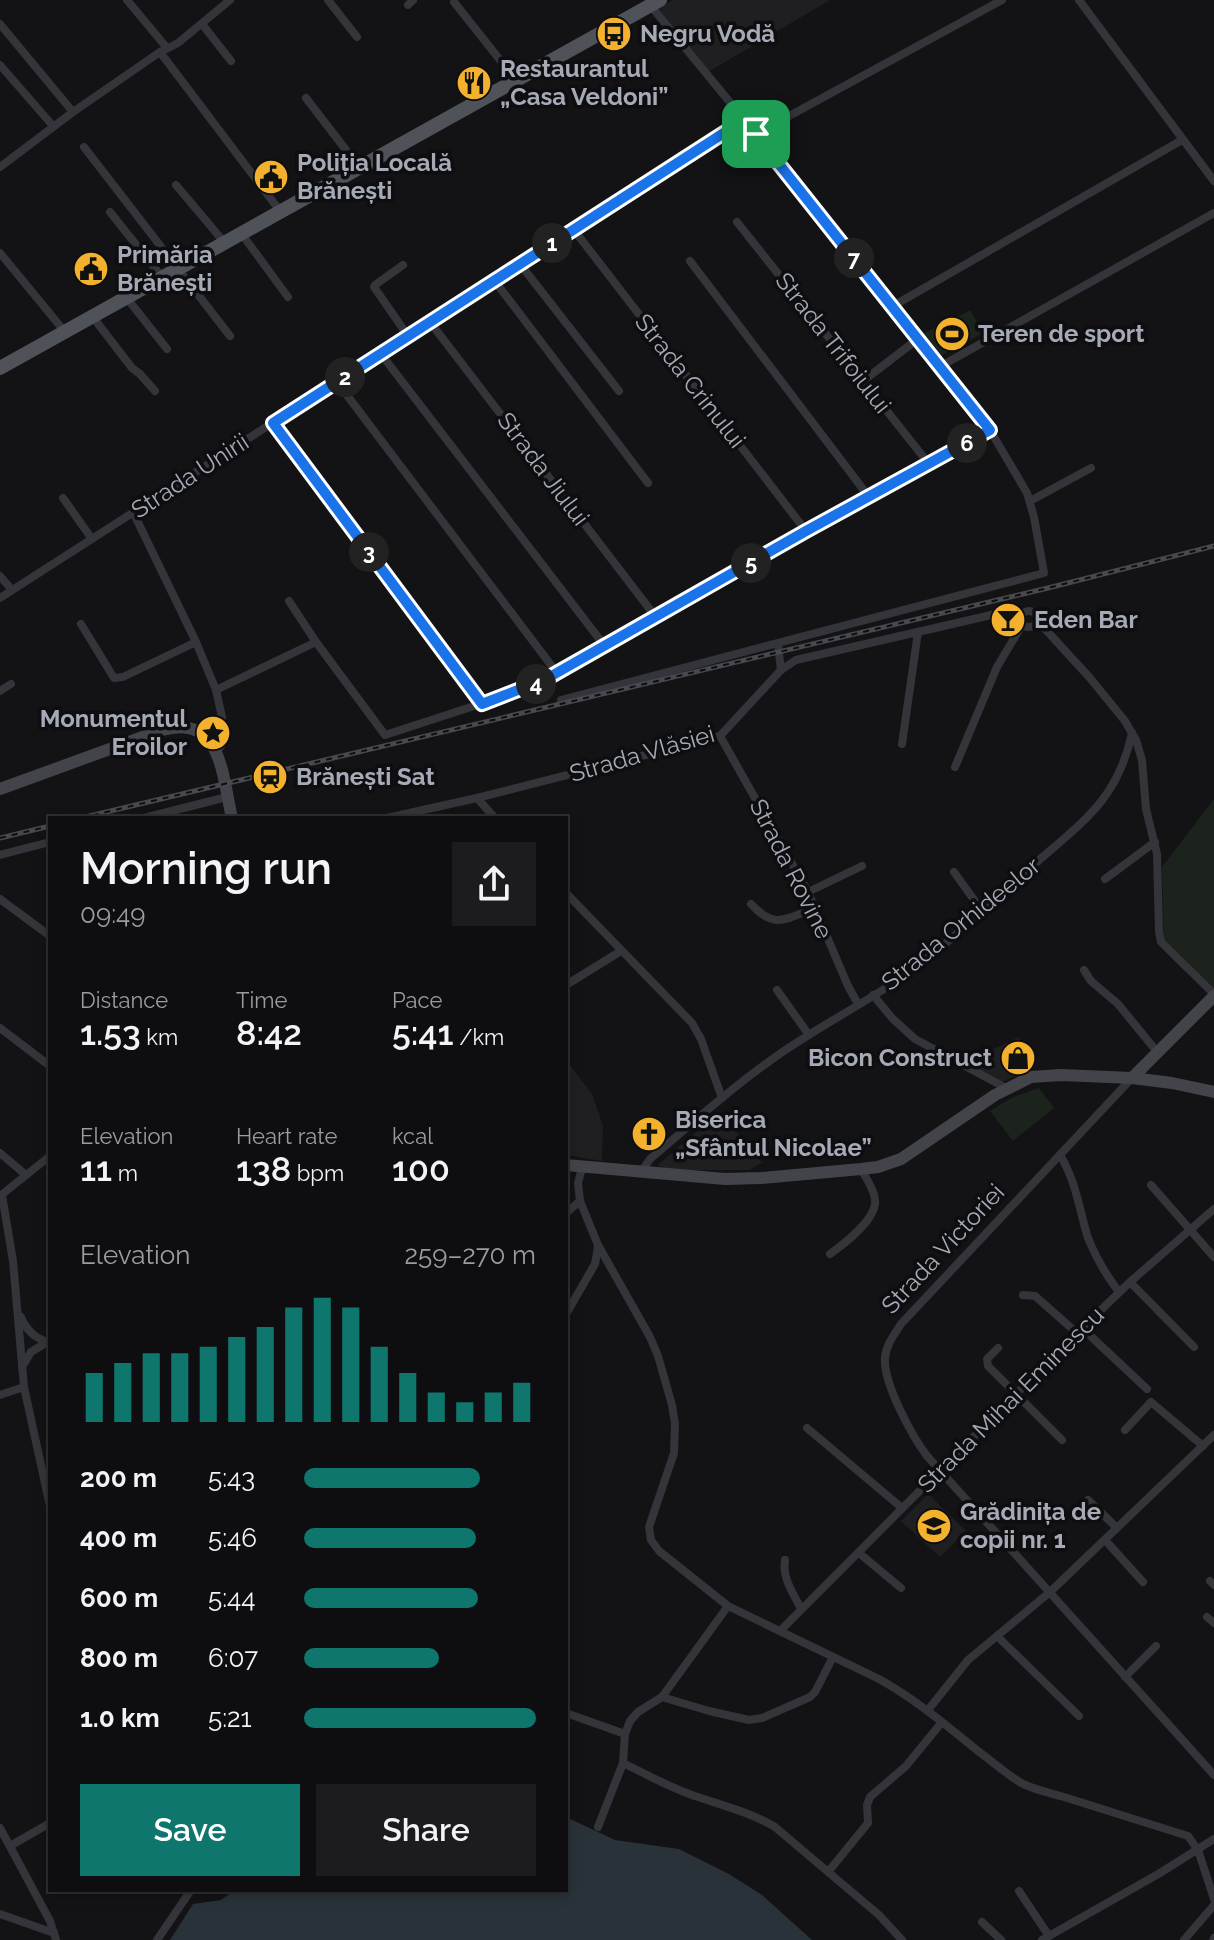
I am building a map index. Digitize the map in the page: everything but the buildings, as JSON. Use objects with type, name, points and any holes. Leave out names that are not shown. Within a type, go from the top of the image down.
[{"type":"main road","points":[[0,368],[652,2]]},
{"type":"main road","points":[[0,789],[162,730],[183,727],[197,729],[208,737],[216,752],[232,816]]},
{"type":"main road","name":"Strada Victoriei","points":[[1132,1078],[1214,995]]},
{"type":"main road","points":[[568,1165],[742,1179],[861,1169],[901,1159],[1022,1080],[1041,1076],[1132,1078],[1214,1092]]},
{"type":"street","points":[[127,0],[280,211]]},
{"type":"street","points":[[0,167],[73,112],[178,43],[230,0]]},
{"type":"street","points":[[328,0],[357,37]]},
{"type":"street","points":[[756,134],[1002,0]]},
{"type":"street","points":[[1079,0],[1214,181]]},
{"type":"street","points":[[454,2],[516,80]]},
{"type":"street","points":[[561,700],[1044,573],[1030,501],[990,430],[652,2]]},
{"type":"street","points":[[0,24],[73,112]]},
{"type":"street","points":[[202,24],[231,61]]},
{"type":"street","points":[[0,65],[53,126]]},
{"type":"street","points":[[306,98],[359,167]]},
{"type":"street","name":"Strada Unirii","points":[[0,598],[744,120]]},
{"type":"street","points":[[893,306],[1182,140]]},
{"type":"street","points":[[84,147],[230,336]]},
{"type":"street","points":[[176,185],[224,242]]},
{"type":"street","points":[[110,212],[162,277]]},
{"type":"street","points":[[941,366],[1214,213]]},
{"type":"street","name":"Strada Trifoiului","points":[[737,222],[929,464]]},
{"type":"street","name":"Strada Crinului","points":[[574,230],[806,531]]},
{"type":"street","points":[[241,232],[288,297]]},
{"type":"street","points":[[0,253],[65,332]]},
{"type":"street","points":[[690,261],[869,497]]},
{"type":"street","points":[[520,264],[619,391]]},
{"type":"street","points":[[403,265],[374,287],[408,336]]},
{"type":"street","points":[[494,280],[648,483]]},
{"type":"street","points":[[126,297],[167,349]]},
{"type":"street","points":[[92,316],[132,368],[155,391]]},
{"type":"street","name":"Strada Jiului","points":[[430,322],[655,616]]},
{"type":"street","points":[[863,381],[919,338]]},
{"type":"street","points":[[381,354],[604,645]]},
{"type":"street","points":[[337,382],[557,673]]},
{"type":"street","points":[[273,423],[482,704]]},
{"type":"street","points":[[289,601],[385,735],[482,704],[557,673],[990,430]]},
{"type":"street","points":[[1030,501],[1091,468]]},
{"type":"street","points":[[63,498],[92,539]]},
{"type":"street","points":[[133,512],[216,690],[223,735],[216,752]]},
{"type":"street","points":[[0,576],[12,590]]},
{"type":"street","points":[[955,767],[997,667],[1022,625],[1022,614],[1032,611],[1036,622]]},
{"type":"street","name":"Strada Vlăsiei","points":[[396,816],[720,736],[781,670],[796,660],[1000,613],[1022,614]]},
{"type":"street","points":[[1022,625],[1030,627],[1036,622]]},
{"type":"street","points":[[1036,622],[1090,678],[1132,733],[1142,760],[1144,798],[1155,842],[1161,942],[1214,995]]},
{"type":"street","points":[[81,624],[114,678],[123,677],[196,642]]},
{"type":"street","points":[[902,744],[918,632]]},
{"type":"street","points":[[216,690],[316,642]]},
{"type":"street","points":[[778,644],[781,670]]},
{"type":"street","points":[[0,691],[11,684]]},
{"type":"street","points":[[197,729],[212,724],[220,726]]},
{"type":"street","name":"Strada Orhideelor","points":[[641,1173],[650,1159],[768,1062],[907,973],[1080,825],[1112,789],[1121,771],[1132,733]]},
{"type":"street","name":"Strada Rovine","points":[[720,736],[808,892],[858,1004]]},
{"type":"street","points":[[152,816],[227,797]]},
{"type":"street","points":[[477,798],[493,816]]},
{"type":"street","points":[[1105,879],[1155,842]]},
{"type":"street","points":[[0,855],[48,843]]},
{"type":"street","points":[[808,892],[862,866]]},
{"type":"street","points":[[954,872],[982,911]]},
{"type":"street","points":[[568,895],[697,1030],[722,1098]]},
{"type":"street","points":[[0,899],[48,935]]},
{"type":"street","points":[[751,904],[763,917],[775,921],[815,908]]},
{"type":"street","points":[[568,984],[621,951]]},
{"type":"street","points":[[1084,970],[1097,987],[1118,1004],[1158,1053]]},
{"type":"street","points":[[777,990],[809,1035]]},
{"type":"street","points":[[873,995],[915,1039],[1006,1088]]},
{"type":"street","points":[[0,1028],[48,1064]]},
{"type":"street","name":"Strada Victoriei","points":[[1132,1078],[901,1324],[890,1340],[885,1363],[896,1399],[917,1442],[1214,1775]]},
{"type":"street","points":[[0,1153],[26,1175]]},
{"type":"street","points":[[1060,1155],[1075,1187],[1094,1253],[1119,1292]]},
{"type":"street","points":[[48,1158],[1,1196],[13,1261],[24,1387],[48,1497]]},
{"type":"street","points":[[582,1168],[578,1183],[580,1201],[598,1245],[658,1356],[672,1405],[674,1453],[649,1527],[651,1540],[659,1551],[728,1606],[879,1679],[928,1710],[1024,1784],[1188,1836],[1198,1850],[1214,1902],[1184,1940]]},
{"type":"street","points":[[830,1254],[844,1244],[873,1212],[873,1191],[861,1169]]},
{"type":"street","points":[[1151,1185],[1214,1257]]},
{"type":"street","points":[[568,1211],[580,1201]]},
{"type":"street","name":"Strada Mihai Eminescu","points":[[780,1631],[1119,1292],[1214,1209]]},
{"type":"street","points":[[568,1311],[595,1264],[598,1245]]},
{"type":"street","points":[[1130,1282],[1194,1347]]},
{"type":"street","points":[[1023,1295],[1035,1296],[1080,1330],[1147,1389]]},
{"type":"street","points":[[18,1310],[30,1333],[48,1341]]},
{"type":"street","points":[[22,1369],[31,1352],[48,1342]]},
{"type":"street","points":[[998,1348],[987,1359],[988,1366],[1062,1440]]},
{"type":"street","points":[[0,1395],[24,1387]]},
{"type":"street","points":[[1125,1430],[1151,1402],[1203,1446]]},
{"type":"street","points":[[807,1428],[902,1508]]},
{"type":"street","points":[[928,1710],[968,1660],[1050,1592],[1214,1435]]},
{"type":"street","points":[[1088,1500],[1117,1528]]},
{"type":"street","points":[[1105,1540],[1143,1582]]},
{"type":"street","points":[[859,1553],[901,1588]]},
{"type":"street","points":[[785,1560],[785,1577],[801,1609]]},
{"type":"street","points":[[598,1827],[623,1763],[625,1734],[630,1721],[662,1697],[728,1606]]},
{"type":"street","points":[[997,1636],[1079,1716]]},
{"type":"street","points":[[1125,1677],[1156,1646]]},
{"type":"street","points":[[662,1697],[741,1719],[756,1719],[810,1697],[833,1657]]},
{"type":"street","points":[[568,1714],[625,1734]]},
{"type":"street","points":[[828,1872],[868,1823],[870,1797],[906,1766],[942,1722]]},
{"type":"street","points":[[623,1763],[678,1789],[766,1822],[879,1915],[902,1940]]},
{"type":"street","points":[[10,1846],[48,1824]]},
{"type":"street","points":[[0,1828],[50,1921],[55,1937]]},
{"type":"street","points":[[1019,1891],[1046,1938],[1214,1839]]},
{"type":"street","points":[[157,1940],[190,1892]]},
{"type":"street","points":[[0,1914],[55,1937]]},
{"type":"street","points":[[982,1922],[1001,1940]]},
{"type":"shaded area","points":[[674,0],[830,0],[708,72],[658,8]]},
{"type":"shaded area","name":"Teren de sport","points":[[970,310],[983,333],[939,357],[921,335]]},
{"type":"shaded area","points":[[1214,799],[1214,993],[1164,942],[1162,867]]},
{"type":"shaded area","name":"Bicon Construct","points":[[1019,1037],[1032,1067],[1001,1083],[971,1065],[987,1052]]},
{"type":"shaded area","points":[[568,1063],[592,1094],[603,1126],[602,1161],[568,1155]]},
{"type":"shaded area","points":[[1039,1088],[1054,1108],[1013,1141],[990,1111],[1013,1097]]},
{"type":"shaded area","points":[[720,1111],[762,1163],[749,1170],[665,1170],[658,1165]]},
{"type":"shaded area","name":"Grădinița de copii nr. 1","points":[[928,1494],[966,1531],[940,1557],[901,1521]]},
{"type":"shaded area","points":[[568,1818],[615,1840],[679,1849],[729,1874],[762,1895],[812,1940],[170,1940],[193,1904],[221,1900],[232,1892],[568,1892]]},
{"type":"railway","points":[[89,816],[1214,546]]},
{"type":"railway","points":[[0,838],[48,826]]},
{"type":"place","name":"Negru Vodă","points":[[614,34]]},
{"type":"place","name":"Restaurantul „Casa Veldoni”","points":[[474,83]]},
{"type":"place","name":"Poliția Locală Brănești","points":[[271,177]]},
{"type":"place","name":"Primăria Brănești","points":[[91,269]]},
{"type":"place","name":"Teren de sport","points":[[952,334]]},
{"type":"place","name":"Eden Bar","points":[[1008,620]]},
{"type":"place","name":"Monumentul Eroilor","points":[[213,733]]},
{"type":"place","name":"Brănești Sat","points":[[270,777]]},
{"type":"place","name":"Bicon Construct","points":[[1018,1058]]},
{"type":"place","name":"Biserica „Sfântul Nicolae”","points":[[649,1134]]},
{"type":"place","name":"Grădinița de copii nr. 1","points":[[934,1526]]},
{"type":"route","points":[[744,120],[756,134],[990,430],[546,679],[482,704],[273,423],[744,120]]}]
